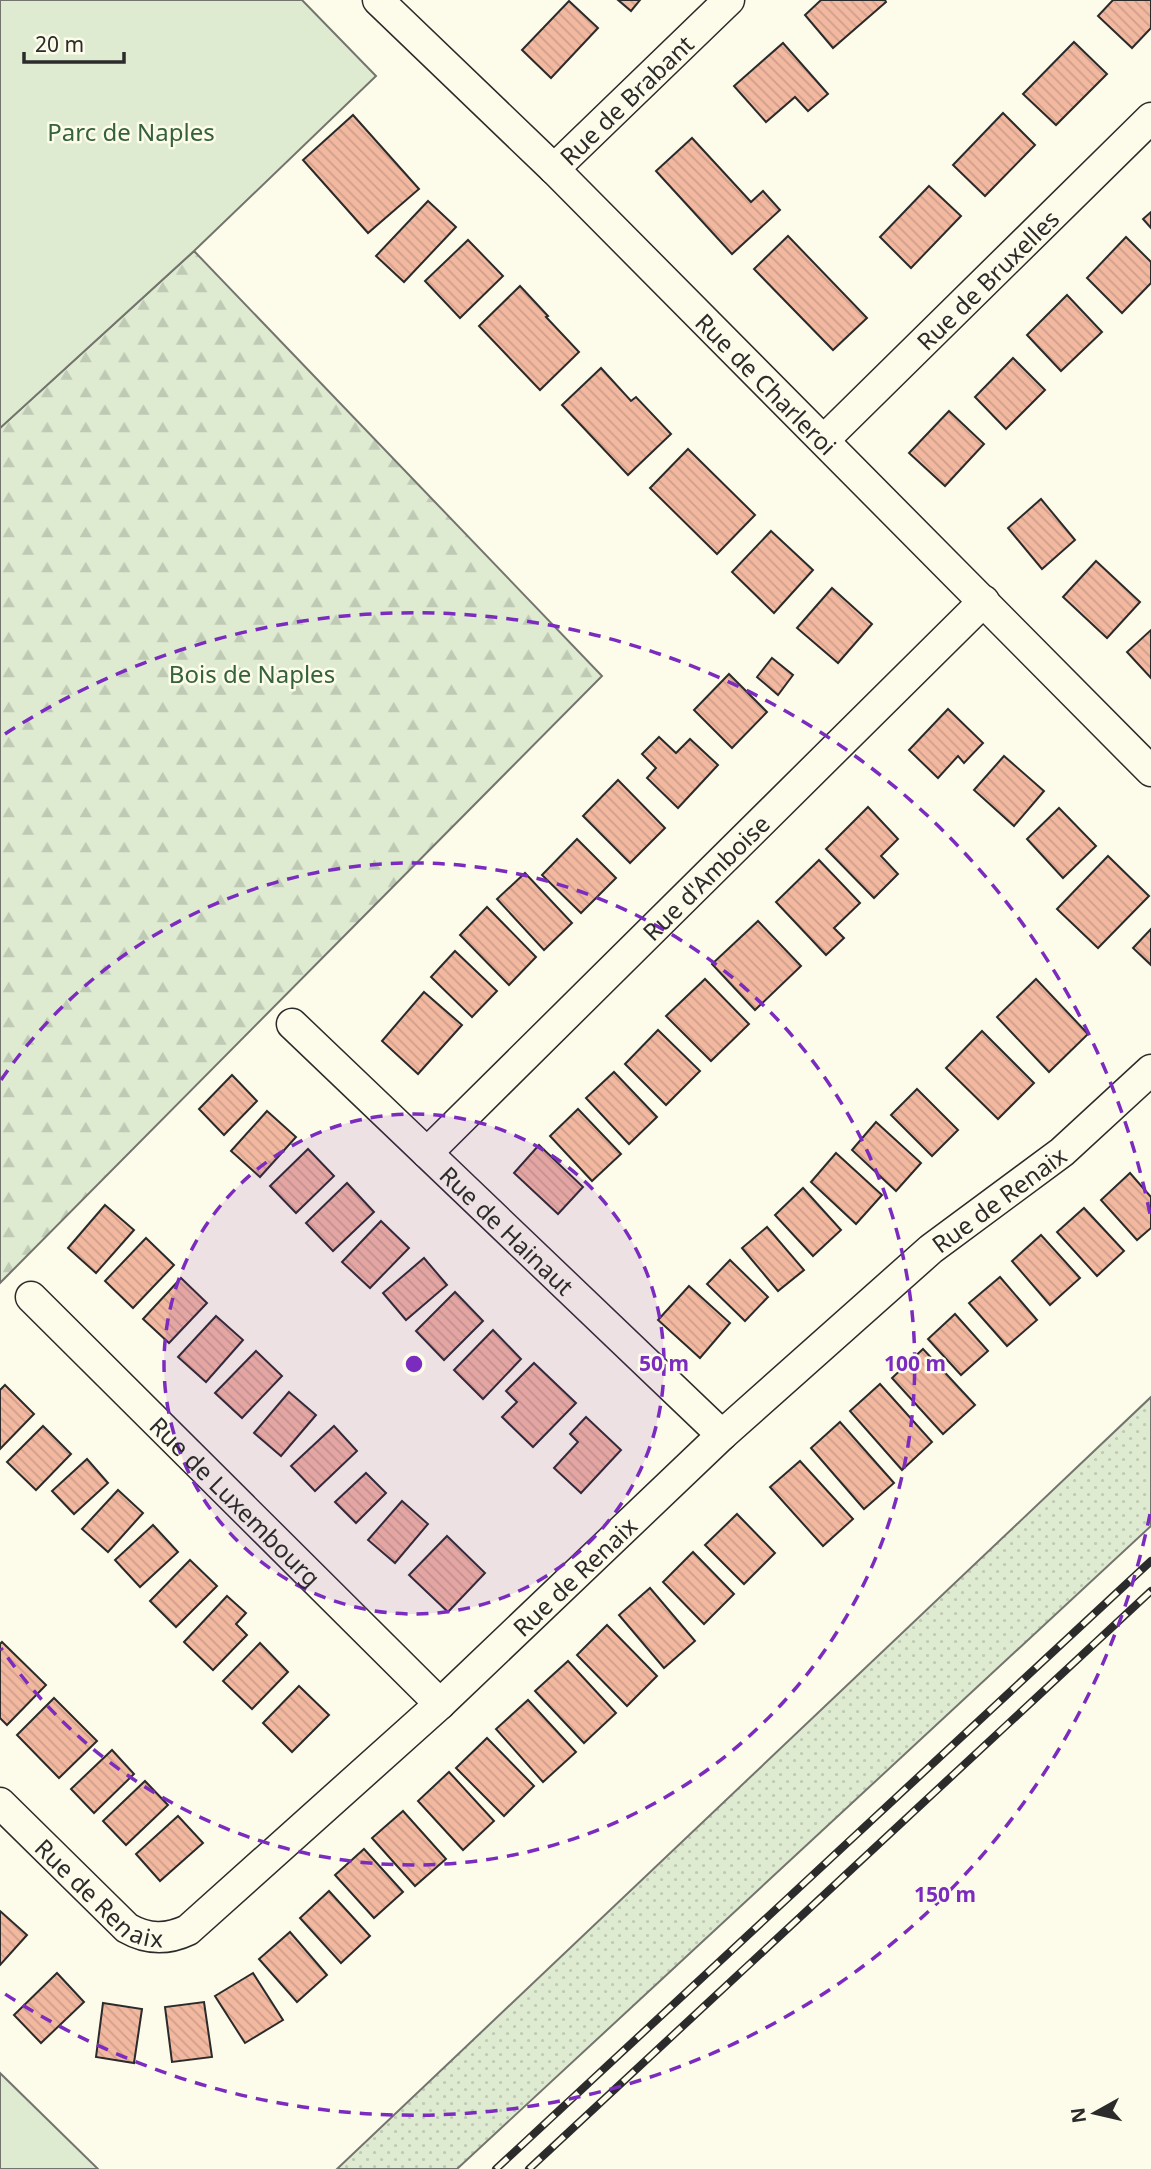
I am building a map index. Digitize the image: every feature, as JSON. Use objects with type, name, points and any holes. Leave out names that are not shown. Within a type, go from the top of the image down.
[{"type":"street","name":"Rue de Charleroi","points":[[377,0],[554,169],[1151,771]]},
{"type":"street","name":"Rue de Brabant","points":[[554,169],[729,0]]},
{"type":"street","name":"Rue de Bruxelles","points":[[824,440],[1151,118]]},
{"type":"street","name":"Rue d'Amboise","points":[[427,1153],[984,601]]},
{"type":"street","name":"Rue de Hainaut","points":[[292,1024],[722,1435]]},
{"type":"street","name":"Rue de Renaix","points":[[0,1803],[127,1928],[147,1937],[168,1937],[188,1930],[440,1704],[722,1435],[931,1249],[1062,1152],[1151,1070]]},
{"type":"street","name":"Rue de Luxembourg","points":[[31,1297],[440,1704]]},
{"type":"green space","name":"Parc de Naples","points":[[0,0],[302,0],[376,76],[194,251],[0,428]]},
{"type":"green space","name":"Bois de Naples","points":[[194,251],[602,676],[0,1283],[0,428]]},
{"type":"green space","points":[[1151,1397],[1151,1526],[457,2169],[337,2169]]},
{"type":"green space","points":[[0,2073],[98,2169],[0,2169]]},
{"type":"building","points":[[618,0],[640,0],[631,11]]},
{"type":"building","points":[[821,0],[886,2],[833,48],[805,15]]},
{"type":"building","points":[[1113,0],[1151,0],[1151,28],[1132,48],[1098,16]]},
{"type":"building","points":[[569,1],[598,28],[551,78],[522,50]]},
{"type":"building","points":[[1074,42],[1107,74],[1056,125],[1023,94]]},
{"type":"building","points":[[783,43],[828,94],[808,111],[795,97],[766,122],[734,86]]},
{"type":"building","points":[[1003,113],[1035,145],[985,196],[953,165]]},
{"type":"building","points":[[353,115],[419,189],[368,233],[303,160]]},
{"type":"building","points":[[692,138],[751,202],[763,191],[780,210],[732,254],[656,171]]},
{"type":"building","points":[[929,186],[961,216],[911,268],[880,237]]},
{"type":"building","points":[[428,201],[456,227],[404,282],[376,256]]},
{"type":"building","points":[[1151,212],[1151,228],[1143,219]]},
{"type":"building","points":[[788,236],[867,318],[833,350],[754,269]]},
{"type":"building","points":[[1126,237],[1151,262],[1151,283],[1122,313],[1087,278]]},
{"type":"building","points":[[468,240],[503,276],[460,318],[425,281]]},
{"type":"building","points":[[520,286],[579,352],[540,390],[479,326]]},
{"type":"building","points":[[1067,295],[1102,332],[1061,371],[1027,335]]},
{"type":"building","points":[[1013,358],[1045,390],[1006,429],[975,397]]},
{"type":"building","points":[[601,368],[631,401],[636,397],[671,434],[628,475],[562,405]]},
{"type":"building","points":[[949,411],[984,444],[945,486],[909,453]]},
{"type":"building","points":[[688,449],[755,515],[717,554],[650,488]]},
{"type":"building","points":[[1041,499],[1075,540],[1042,569],[1008,528]]},
{"type":"building","points":[[771,531],[813,570],[774,613],[732,572]]},
{"type":"building","points":[[1096,561],[1140,602],[1107,638],[1063,597]]},
{"type":"building","points":[[832,588],[872,624],[838,663],[797,628]]},
{"type":"building","points":[[1151,630],[1151,678],[1127,652]]},
{"type":"building","points":[[772,658],[793,675],[778,695],[757,677]]},
{"type":"building","points":[[729,674],[767,712],[732,748],[694,710]]},
{"type":"building","points":[[948,709],[983,743],[964,763],[958,756],[938,778],[909,750]]},
{"type":"building","points":[[659,737],[676,753],[690,739],[718,765],[678,808],[647,778],[656,768],[642,754]]},
{"type":"building","points":[[1004,756],[1044,791],[1014,826],[974,790]]},
{"type":"building","points":[[618,780],[665,828],[630,863],[583,816]]},
{"type":"building","points":[[868,807],[898,839],[881,856],[898,874],[874,898],[826,849]]},
{"type":"building","points":[[1059,808],[1096,846],[1063,878],[1027,839]]},
{"type":"building","points":[[577,839],[616,878],[581,913],[542,875]]},
{"type":"building","points":[[1108,856],[1149,896],[1098,948],[1057,909]]},
{"type":"building","points":[[819,860],[860,903],[834,928],[844,938],[826,955],[776,902]]},
{"type":"building","points":[[525,873],[572,923],[544,950],[497,899]]},
{"type":"building","points":[[487,907],[536,957],[509,985],[460,935]]},
{"type":"building","points":[[758,921],[801,966],[755,1010],[712,964]]},
{"type":"building","points":[[1151,929],[1151,965],[1133,948]]},
{"type":"building","points":[[455,951],[497,991],[472,1017],[431,977]]},
{"type":"building","points":[[705,979],[749,1024],[711,1061],[666,1016]]},
{"type":"building","points":[[1036,979],[1088,1034],[1049,1072],[997,1017]]},
{"type":"building","points":[[424,992],[462,1025],[418,1074],[382,1041]]},
{"type":"building","points":[[658,1030],[700,1071],[666,1105],[625,1064]]},
{"type":"building","points":[[982,1031],[1034,1083],[998,1119],[946,1068]]},
{"type":"building","points":[[614,1072],[657,1117],[629,1144],[586,1098]]},
{"type":"building","points":[[232,1075],[257,1101],[224,1135],[199,1109]]},
{"type":"building","points":[[917,1089],[958,1130],[932,1156],[891,1115]]},
{"type":"building","points":[[578,1109],[621,1154],[592,1181],[550,1136]]},
{"type":"building","points":[[267,1111],[296,1137],[260,1177],[231,1151]]},
{"type":"building","points":[[876,1122],[921,1163],[896,1191],[852,1150]]},
{"type":"building","points":[[539,1145],[583,1187],[558,1214],[514,1173]]},
{"type":"building","points":[[308,1149],[334,1176],[296,1213],[270,1186]]},
{"type":"building","points":[[836,1153],[882,1195],[856,1224],[811,1182]]},
{"type":"building","points":[[1130,1173],[1151,1197],[1151,1228],[1137,1240],[1101,1200]]},
{"type":"building","points":[[347,1183],[374,1212],[333,1251],[306,1223]]},
{"type":"building","points":[[803,1188],[841,1230],[813,1256],[775,1215]]},
{"type":"building","points":[[105,1205],[134,1230],[96,1273],[68,1248]]},
{"type":"building","points":[[1084,1208],[1124,1251],[1097,1276],[1057,1232]]},
{"type":"building","points":[[381,1221],[409,1248],[370,1288],[342,1262]]},
{"type":"building","points":[[767,1227],[804,1270],[778,1291],[742,1248]]},
{"type":"building","points":[[1041,1235],[1080,1278],[1050,1305],[1012,1261]]},
{"type":"building","points":[[146,1238],[174,1265],[133,1308],[105,1281]]},
{"type":"building","points":[[424,1258],[447,1285],[406,1320],[383,1293]]},
{"type":"building","points":[[730,1260],[768,1297],[745,1321],[707,1284]]},
{"type":"building","points":[[1000,1277],[1037,1320],[1007,1346],[969,1303]]},
{"type":"building","points":[[181,1278],[207,1303],[169,1343],[143,1319]]},
{"type":"building","points":[[689,1286],[730,1323],[700,1358],[658,1320]]},
{"type":"building","points":[[455,1292],[483,1321],[444,1360],[416,1331]]},
{"type":"building","points":[[955,1314],[988,1351],[961,1375],[928,1339]]},
{"type":"building","points":[[216,1316],[243,1340],[206,1382],[178,1357]]},
{"type":"building","points":[[493,1330],[521,1359],[483,1399],[454,1370]]},
{"type":"building","points":[[923,1349],[975,1405],[943,1434],[892,1378]]},
{"type":"building","points":[[256,1351],[282,1376],[242,1418],[215,1393]]},
{"type":"building","points":[[534,1363],[576,1403],[533,1447],[502,1417],[517,1402],[506,1391]]},
{"type":"building","points":[[880,1384],[932,1442],[902,1470],[850,1411]]},
{"type":"building","points":[[5,1385],[34,1414],[0,1449],[0,1390]]},
{"type":"building","points":[[289,1392],[316,1415],[281,1456],[254,1433]]},
{"type":"building","points":[[586,1417],[621,1450],[581,1493],[554,1468],[578,1442],[570,1434]]},
{"type":"building","points":[[840,1422],[894,1483],[864,1509],[811,1448]]},
{"type":"building","points":[[43,1426],[71,1454],[36,1490],[7,1462]]},
{"type":"building","points":[[334,1426],[357,1451],[315,1491],[291,1466]]},
{"type":"building","points":[[87,1459],[108,1483],[74,1514],[52,1491]]},
{"type":"building","points":[[800,1461],[853,1519],[823,1546],[770,1487]]},
{"type":"building","points":[[366,1473],[386,1493],[356,1523],[335,1502]]},
{"type":"building","points":[[118,1490],[143,1513],[108,1552],[82,1529]]},
{"type":"building","points":[[402,1501],[428,1524],[395,1563],[368,1540]]},
{"type":"building","points":[[737,1514],[775,1553],[744,1584],[705,1545]]},
{"type":"building","points":[[153,1525],[178,1552],[140,1587],[115,1560]]},
{"type":"building","points":[[447,1536],[485,1573],[448,1612],[409,1575]]},
{"type":"building","points":[[693,1552],[734,1594],[704,1624],[663,1582]]},
{"type":"building","points":[[190,1560],[217,1586],[176,1627],[150,1601]]},
{"type":"building","points":[[650,1588],[695,1641],[664,1668],[619,1615]]},
{"type":"building","points":[[227,1596],[246,1613],[236,1624],[247,1635],[213,1670],[184,1642]]},
{"type":"building","points":[[607,1625],[657,1676],[627,1706],[577,1655]]},
{"type":"building","points":[[2,1642],[46,1685],[7,1725],[0,1718]]},
{"type":"building","points":[[260,1643],[288,1672],[252,1709],[223,1681]]},
{"type":"building","points":[[568,1661],[616,1713],[584,1743],[535,1691]]},
{"type":"building","points":[[299,1686],[329,1715],[292,1752],[263,1723]]},
{"type":"building","points":[[54,1698],[97,1741],[59,1778],[17,1735]]},
{"type":"building","points":[[528,1700],[576,1752],[543,1782],[496,1729]]},
{"type":"building","points":[[487,1738],[534,1786],[504,1816],[456,1768]]},
{"type":"building","points":[[112,1750],[134,1774],[94,1813],[71,1789]]},
{"type":"building","points":[[449,1772],[494,1821],[463,1850],[418,1801]]},
{"type":"building","points":[[145,1781],[168,1805],[126,1845],[103,1821]]},
{"type":"building","points":[[403,1811],[446,1859],[415,1886],[372,1838]]},
{"type":"building","points":[[178,1816],[203,1843],[160,1881],[136,1854]]},
{"type":"building","points":[[364,1849],[403,1892],[374,1918],[335,1875]]},
{"type":"building","points":[[329,1891],[370,1936],[341,1963],[300,1918]]},
{"type":"building","points":[[0,1911],[27,1935],[0,1965]]},
{"type":"building","points":[[290,1932],[327,1975],[297,2002],[259,1959]]},
{"type":"building","points":[[57,1973],[84,2002],[41,2043],[14,2015]]},
{"type":"building","points":[[253,1973],[283,2020],[245,2043],[215,1996]]},
{"type":"building","points":[[204,2002],[212,2057],[172,2062],[165,2007]]},
{"type":"building","points":[[103,2003],[142,2009],[134,2063],[96,2057]]},
{"type":"railway","points":[[496,2169],[1151,1561]]},
{"type":"railway","points":[[529,2169],[1151,1591]]}]
